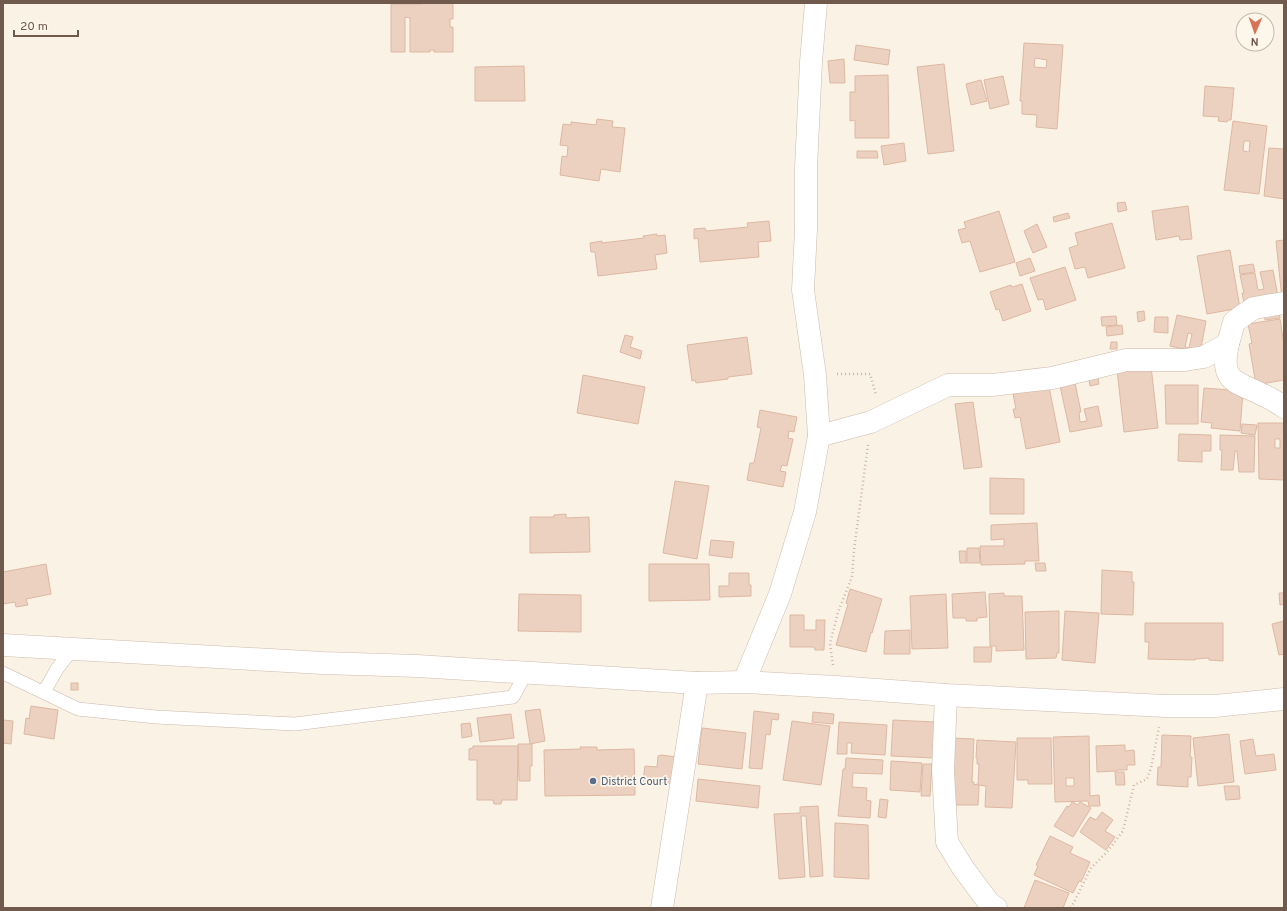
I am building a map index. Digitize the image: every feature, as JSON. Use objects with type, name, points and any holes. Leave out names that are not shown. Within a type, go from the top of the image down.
[{"type":"street","points":[[744,682],[780,594],[792,557],[805,512],[819,436],[815,375],[803,290],[806,230],[806,168],[811,62],[816,3]]},
{"type":"street","points":[[1284,302],[1257,307],[1234,322],[1225,356],[1229,376],[1234,382],[1265,396],[1284,407]]},
{"type":"street","points":[[819,436],[871,422],[948,385],[992,385],[1052,378],[1126,360],[1191,359],[1204,357],[1228,344]]},
{"type":"street","points":[[3,645],[323,663],[418,666],[697,683],[744,682],[837,687],[946,696],[1165,706],[1216,706],[1284,699]]},
{"type":"street","points":[[662,908],[697,683]]},
{"type":"street","points":[[946,696],[943,771],[947,842],[963,868],[989,903],[996,908]]},
{"type":"lane","points":[[44,692],[57,669],[73,648]]},
{"type":"lane","points":[[3,673],[78,709],[156,717],[295,724],[513,697],[526,673]]},
{"type":"path","points":[[815,375],[870,374],[877,399],[871,422],[854,550],[852,577],[838,612],[830,644],[837,687]]},
{"type":"path","points":[[1071,908],[1091,868],[1107,852],[1124,831],[1134,785],[1147,779],[1151,768],[1165,706]]},
{"type":"building","points":[[453,3],[453,19],[450,19],[450,27],[453,27],[453,52],[434,52],[434,50],[430,50],[430,52],[410,52],[410,18],[405,17],[405,52],[391,52],[391,4]]},
{"type":"building","points":[[1024,43],[1063,45],[1057,129],[1036,127],[1037,115],[1022,114],[1022,101],[1020,101]],"holes":[[[1035,58],[1047,60],[1046,68],[1034,67]]]},
{"type":"building","points":[[856,45],[890,50],[888,65],[854,60]]},
{"type":"building","points":[[844,59],[845,83],[830,83],[828,61]]},
{"type":"building","points":[[944,64],[954,151],[928,154],[917,67]]},
{"type":"building","points":[[524,66],[525,101],[475,101],[475,67]]},
{"type":"building","points":[[888,75],[889,138],[855,138],[855,120],[850,121],[850,92],[855,92],[855,76]]},
{"type":"building","points":[[1003,76],[1009,104],[990,109],[984,80]]},
{"type":"building","points":[[981,80],[987,101],[971,105],[966,84]]},
{"type":"building","points":[[1205,86],[1234,88],[1231,120],[1228,120],[1227,122],[1218,121],[1219,117],[1203,116]]},
{"type":"building","points":[[597,119],[613,121],[612,127],[625,128],[620,172],[601,169],[599,181],[560,175],[562,156],[567,157],[568,146],[560,145],[563,124],[571,125],[571,122],[596,125]]},
{"type":"building","points":[[1233,121],[1267,126],[1259,194],[1224,190]],"holes":[[[1244,141],[1250,141],[1249,152],[1243,151]]]},
{"type":"building","points":[[904,143],[906,161],[884,165],[881,146]]},
{"type":"building","points":[[1269,148],[1284,149],[1284,199],[1264,196]]},
{"type":"building","points":[[857,151],[877,151],[878,158],[857,158]]},
{"type":"building","points":[[1125,202],[1127,210],[1118,212],[1117,203]]},
{"type":"building","points":[[1188,206],[1192,239],[1180,240],[1179,236],[1156,240],[1152,211]]},
{"type":"building","points":[[999,211],[1015,262],[980,272],[970,241],[962,243],[958,230],[966,228],[964,222]]},
{"type":"building","points":[[1068,213],[1070,218],[1054,222],[1053,217]]},
{"type":"building","points":[[769,221],[771,241],[758,242],[759,257],[700,262],[698,238],[694,239],[694,229],[705,228],[706,231],[748,227],[747,223]]},
{"type":"building","points":[[1112,223],[1125,268],[1088,278],[1085,267],[1075,269],[1069,248],[1078,245],[1075,233]]},
{"type":"building","points":[[1037,224],[1047,247],[1033,253],[1024,231]]},
{"type":"building","points":[[657,234],[657,236],[665,235],[667,253],[655,255],[657,269],[598,276],[595,252],[591,252],[590,243],[644,238],[643,236]]},
{"type":"building","points":[[1284,240],[1284,299],[1282,299],[1276,241]]},
{"type":"building","points":[[1230,250],[1240,308],[1207,314],[1197,256]]},
{"type":"building","points":[[1030,258],[1035,271],[1020,276],[1016,263]]},
{"type":"building","points":[[1253,264],[1255,272],[1240,274],[1239,266]]},
{"type":"building","points":[[1065,267],[1076,300],[1046,310],[1043,299],[1038,300],[1030,278]]},
{"type":"building","points":[[1273,270],[1279,302],[1245,308],[1242,293],[1244,293],[1240,275],[1255,273],[1258,290],[1264,289],[1260,272]]},
{"type":"building","points":[[1022,284],[1031,311],[1003,321],[999,309],[996,310],[990,292],[1011,285],[1012,287]]},
{"type":"building","points":[[1279,306],[1280,318],[1265,320],[1264,308]]},
{"type":"building","points":[[1144,311],[1145,320],[1138,322],[1137,312]]},
{"type":"building","points":[[1177,315],[1206,321],[1200,353],[1170,346]],"holes":[[[1188,333],[1192,334],[1189,348],[1185,347]]]},
{"type":"building","points":[[1116,316],[1117,325],[1102,326],[1101,317]]},
{"type":"building","points":[[1155,317],[1168,317],[1168,333],[1154,332]]},
{"type":"building","points":[[1280,319],[1284,345],[1284,380],[1256,385],[1249,344],[1252,343],[1248,324]]},
{"type":"building","points":[[1122,325],[1123,334],[1107,336],[1106,327]]},
{"type":"building","points":[[625,335],[633,337],[630,347],[642,351],[640,359],[620,352]]},
{"type":"building","points":[[747,337],[752,374],[696,383],[695,380],[692,381],[687,345]]},
{"type":"building","points":[[1111,342],[1117,342],[1117,349],[1110,349]]},
{"type":"building","points":[[1151,366],[1158,428],[1124,432],[1117,370]]},
{"type":"building","points":[[1097,373],[1099,384],[1090,386],[1088,375]]},
{"type":"building","points":[[583,375],[645,387],[638,424],[577,413]]},
{"type":"building","points":[[1074,378],[1081,412],[1079,412],[1080,422],[1087,421],[1084,409],[1098,406],[1102,426],[1070,432],[1059,381]]},
{"type":"building","points":[[1165,385],[1198,385],[1198,424],[1166,424]]},
{"type":"building","points":[[1049,387],[1060,442],[1026,449],[1020,417],[1015,418],[1013,409],[1016,409],[1013,394]]},
{"type":"building","points":[[1204,388],[1243,391],[1240,431],[1211,428],[1212,423],[1201,422]]},
{"type":"building","points":[[973,402],[982,467],[964,469],[955,404]]},
{"type":"building","points":[[760,410],[797,417],[794,432],[789,431],[788,438],[793,439],[787,466],[782,465],[780,471],[786,472],[783,487],[747,480],[750,463],[754,463],[761,428],[757,427]]},
{"type":"building","points":[[1258,423],[1284,423],[1284,480],[1259,479]],"holes":[[[1275,439],[1280,439],[1280,448],[1275,448]]]},
{"type":"building","points":[[1242,424],[1257,425],[1255,435],[1241,433]]},
{"type":"building","points":[[1179,434],[1211,435],[1211,451],[1202,451],[1202,462],[1178,461]]},
{"type":"building","points":[[1220,435],[1255,436],[1254,472],[1239,472],[1237,451],[1235,451],[1233,470],[1221,470],[1222,450],[1220,450]]},
{"type":"building","points":[[990,478],[1024,479],[1024,514],[990,514]]},
{"type":"building","points":[[675,481],[709,486],[697,559],[663,553]]},
{"type":"building","points":[[566,514],[566,518],[589,517],[590,552],[530,553],[530,517],[554,517],[554,515]]},
{"type":"building","points":[[1037,523],[1039,561],[1025,561],[1025,564],[981,565],[980,546],[1004,546],[1004,539],[991,540],[991,525]]},
{"type":"building","points":[[711,540],[734,542],[732,558],[709,555]]},
{"type":"building","points":[[967,548],[979,548],[980,563],[967,563]]},
{"type":"building","points":[[959,551],[966,551],[966,563],[960,563]]},
{"type":"building","points":[[1035,563],[1045,563],[1046,571],[1036,571]]},
{"type":"building","points":[[46,564],[51,594],[26,599],[28,605],[16,607],[15,602],[3,604],[3,572]]},
{"type":"building","points":[[649,564],[709,564],[710,600],[649,601]]},
{"type":"building","points":[[1102,570],[1132,572],[1132,582],[1134,582],[1133,615],[1101,614]]},
{"type":"building","points":[[729,573],[749,573],[751,596],[719,597],[719,586],[729,586]]},
{"type":"building","points":[[850,589],[882,599],[866,652],[836,645],[848,604],[846,603]]},
{"type":"building","points":[[985,592],[987,617],[977,618],[977,621],[966,621],[966,618],[953,618],[952,594]]},
{"type":"building","points":[[1283,592],[1284,604],[1280,605],[1279,593]]},
{"type":"building","points":[[1004,593],[1004,596],[1022,596],[1024,650],[996,651],[996,646],[990,646],[989,594]]},
{"type":"building","points":[[519,594],[581,595],[581,632],[518,631]]},
{"type":"building","points":[[946,594],[948,648],[912,649],[910,596]]},
{"type":"building","points":[[1059,611],[1059,653],[1057,653],[1056,658],[1026,659],[1025,612]]},
{"type":"building","points":[[1065,611],[1099,613],[1095,663],[1062,660]]},
{"type":"building","points":[[790,615],[804,615],[804,630],[816,630],[816,620],[825,620],[824,650],[815,650],[814,647],[790,647]]},
{"type":"building","points":[[1284,621],[1284,654],[1279,655],[1272,624]]},
{"type":"building","points":[[1145,623],[1223,623],[1223,661],[1209,660],[1209,658],[1195,660],[1148,659],[1149,642],[1145,642]]},
{"type":"building","points":[[910,630],[910,654],[884,654],[885,631]]},
{"type":"building","points":[[974,647],[992,647],[991,662],[974,662]]},
{"type":"building","points":[[71,683],[78,683],[78,690],[71,690]]},
{"type":"building","points":[[31,706],[58,710],[54,739],[24,734],[26,718],[29,719]]},
{"type":"building","points":[[540,709],[545,741],[530,744],[525,711]]},
{"type":"building","points":[[754,711],[779,714],[778,720],[772,719],[770,735],[766,734],[762,769],[749,768]]},
{"type":"building","points":[[813,712],[834,714],[833,724],[812,722]]},
{"type":"building","points":[[511,714],[514,738],[480,742],[477,718]]},
{"type":"building","points":[[3,720],[13,721],[11,744],[3,743]]},
{"type":"building","points":[[893,720],[935,722],[933,758],[891,756]]},
{"type":"building","points":[[792,721],[830,726],[821,785],[783,780]]},
{"type":"building","points":[[839,722],[887,725],[885,755],[851,753],[852,743],[847,743],[847,754],[837,754]]},
{"type":"building","points":[[470,723],[472,736],[462,738],[461,724]]},
{"type":"building","points":[[702,728],[746,733],[742,769],[698,764]]},
{"type":"building","points":[[1229,734],[1234,782],[1198,786],[1193,738]]},
{"type":"building","points":[[1162,735],[1191,736],[1191,777],[1188,777],[1188,787],[1157,785],[1158,767],[1161,767]]},
{"type":"building","points":[[1089,736],[1090,796],[1099,795],[1100,806],[1089,806],[1088,801],[1055,802],[1053,737]],"holes":[[[1066,778],[1074,778],[1074,786],[1066,786]]]},
{"type":"building","points":[[952,738],[974,739],[972,782],[974,782],[974,785],[977,784],[979,787],[978,805],[948,805]]},
{"type":"building","points":[[1017,738],[1051,738],[1052,784],[1028,784],[1028,780],[1017,780]]},
{"type":"building","points":[[1253,739],[1256,756],[1274,754],[1276,770],[1245,774],[1240,741]]},
{"type":"building","points":[[977,740],[1016,742],[1012,808],[985,807],[986,786],[978,785],[979,764],[977,764],[976,758]]},
{"type":"building","points":[[518,744],[532,744],[530,781],[519,781]]},
{"type":"building","points":[[1125,745],[1125,751],[1134,750],[1135,765],[1127,765],[1127,770],[1117,770],[1117,772],[1124,772],[1125,785],[1116,785],[1115,771],[1097,772],[1096,746]]},
{"type":"building","points":[[473,746],[518,746],[517,800],[502,800],[501,804],[494,804],[493,800],[477,800],[477,760],[469,760],[469,749],[473,748]]},
{"type":"building","points":[[580,747],[597,747],[597,750],[634,749],[635,795],[545,796],[544,750],[581,749]]},
{"type":"building","points":[[658,756],[677,757],[674,784],[643,781],[645,766],[657,767]]},
{"type":"building","points":[[846,758],[883,760],[882,774],[853,773],[852,787],[867,788],[866,800],[871,801],[870,818],[838,816],[843,769],[845,769]]},
{"type":"building","points":[[891,761],[922,763],[920,792],[890,790]]},
{"type":"building","points":[[923,764],[932,764],[930,796],[921,796]]},
{"type":"building","points":[[698,779],[760,786],[758,808],[696,801]]},
{"type":"building","points":[[1224,786],[1239,786],[1240,799],[1226,800]]},
{"type":"building","points":[[880,799],[888,800],[886,818],[878,817]]},
{"type":"building","points":[[1072,802],[1078,805],[1080,802],[1091,808],[1073,837],[1054,826],[1067,806],[1069,807]]},
{"type":"building","points":[[818,806],[823,876],[810,877],[806,816],[801,816],[805,877],[779,879],[774,814],[800,813],[800,807]]},
{"type":"building","points":[[1102,812],[1113,820],[1105,831],[1115,837],[1106,850],[1080,832],[1090,817],[1096,820]]},
{"type":"building","points":[[835,823],[868,825],[869,879],[834,877]]},
{"type":"building","points":[[1050,836],[1073,847],[1070,853],[1090,862],[1081,882],[1079,881],[1073,893],[1034,875],[1038,866],[1036,865]]},
{"type":"building","points":[[1035,880],[1069,893],[1063,908],[1024,908]]},
{"type":"place","name":"District Court","points":[[593,781]]}]
